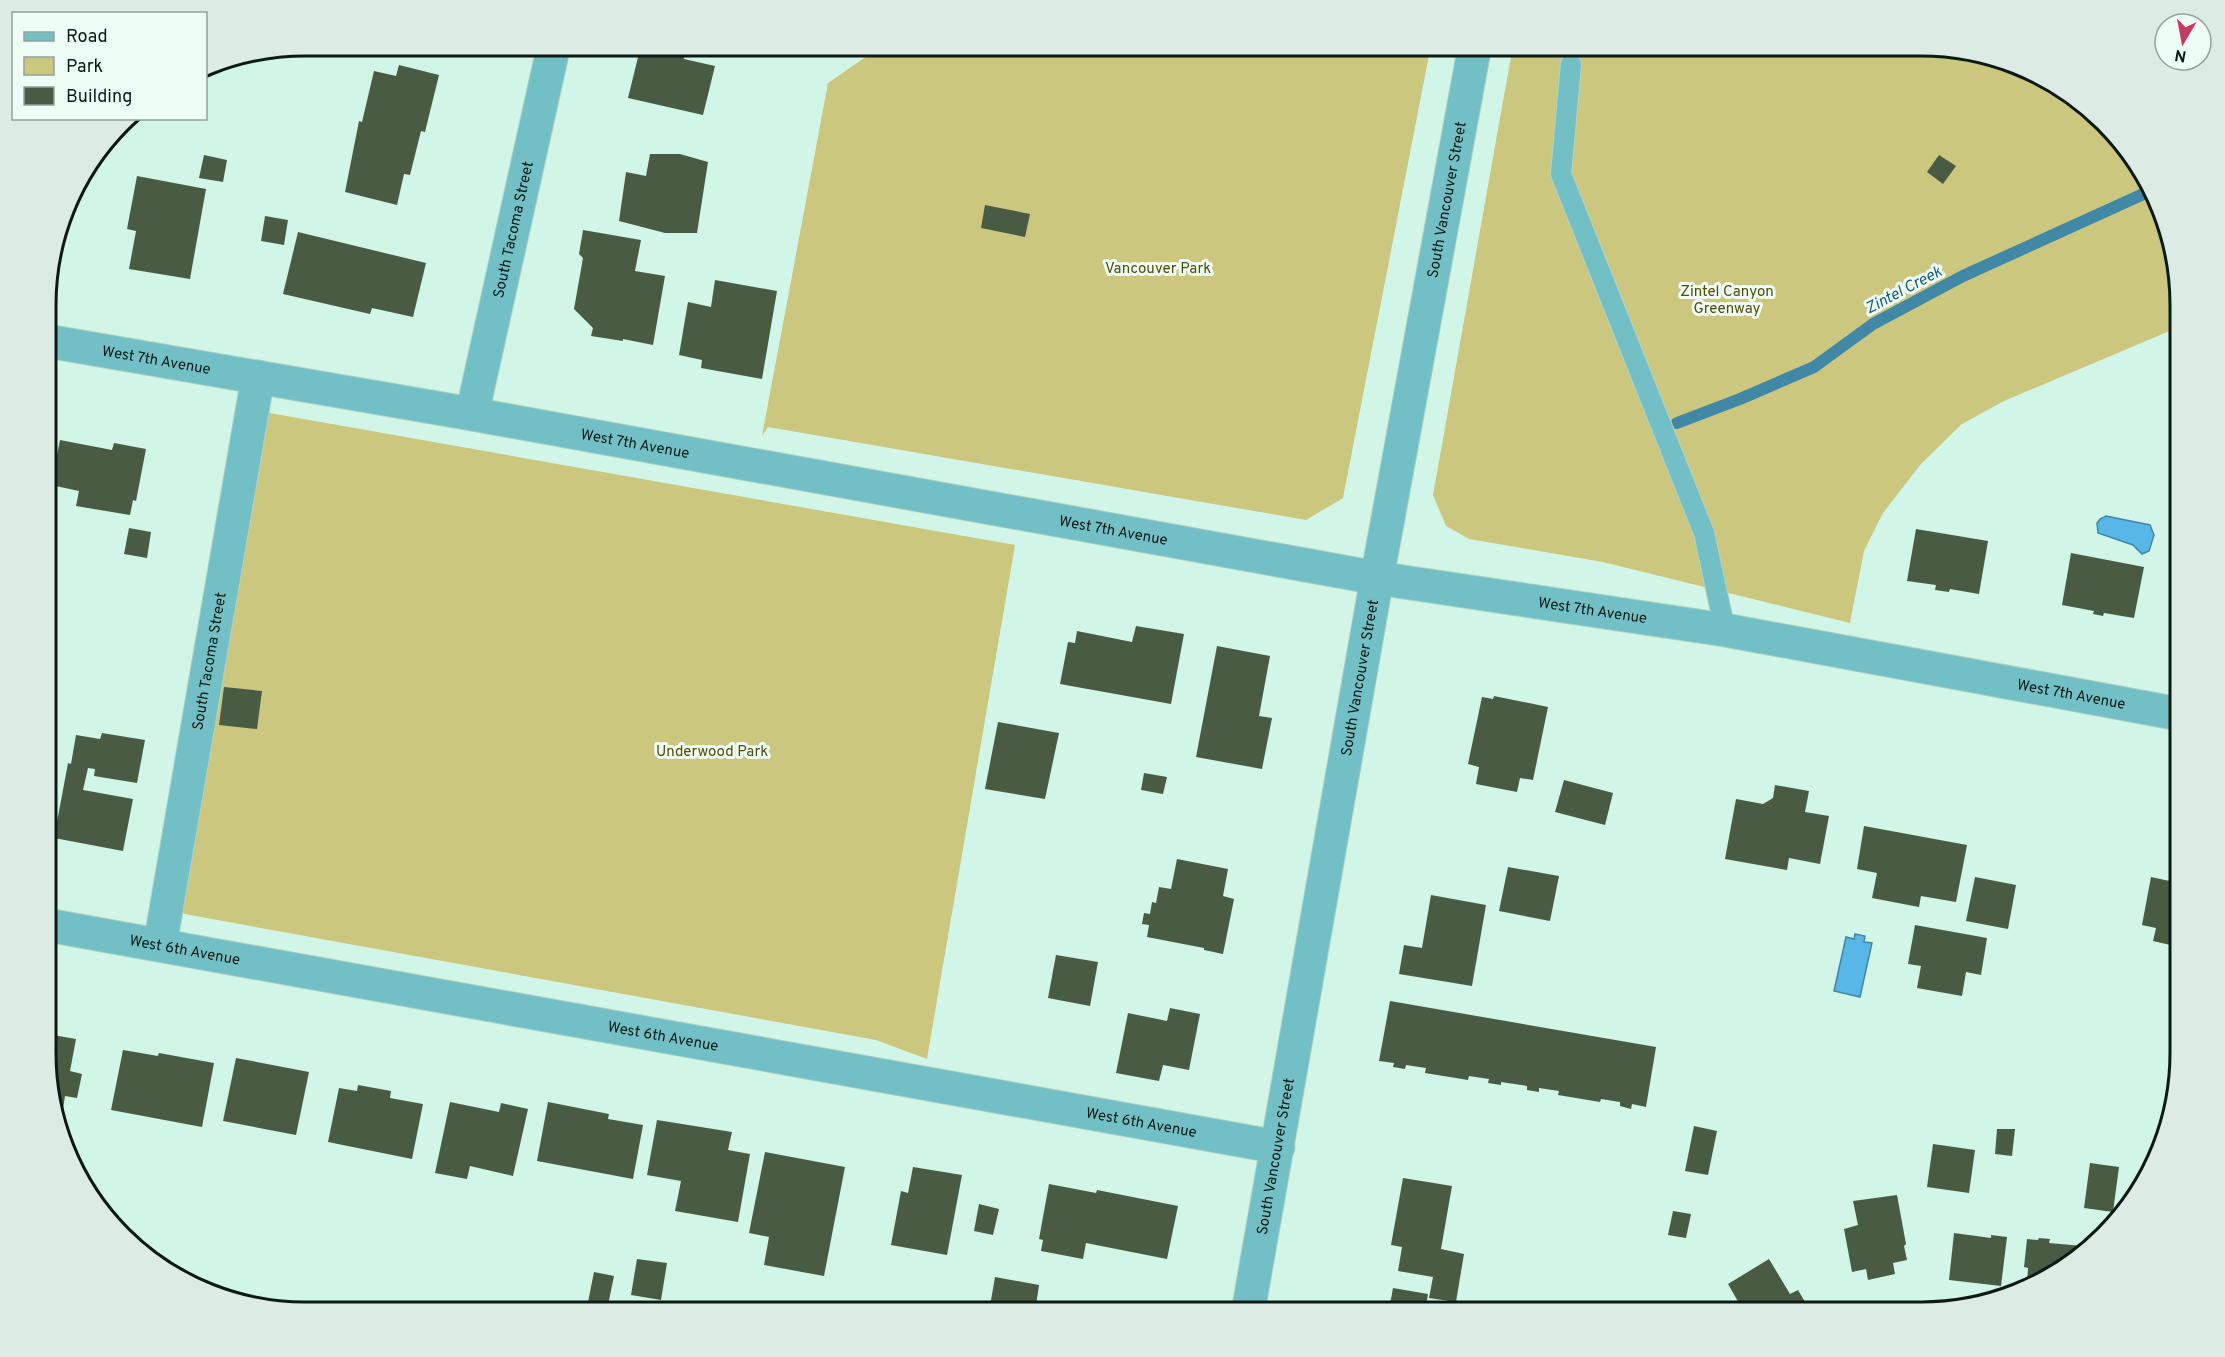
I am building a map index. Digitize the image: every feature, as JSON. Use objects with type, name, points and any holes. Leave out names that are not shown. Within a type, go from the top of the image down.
[{"type":"street","name":"South Tacoma Street","points":[[472,414],[552,56]]},
{"type":"street","name":"South Vancouver Street","points":[[1250,1302],[1377,578],[1473,56]]},
{"type":"street","name":"West 7th Avenue","points":[[56,343],[472,414],[1377,578],[1725,630],[2169,712]]},
{"type":"street","name":"South Tacoma Street","points":[[160,945],[258,377]]},
{"type":"street","name":"West 6th Avenue","points":[[56,927],[1278,1147]]},
{"type":"lane","points":[[1571,64],[1561,174],[1704,533],[1725,630]]},
{"type":"green space","name":"Vancouver Park","points":[[867,56],[1429,56],[1343,498],[1306,520],[768,427],[762,436],[828,83]]},
{"type":"green space","name":"Zintel Canyon Greenway","points":[[1511,56],[1937,56],[1969,60],[2016,74],[2031,81],[2059,97],[2085,117],[2108,140],[2128,166],[2151,209],[2165,256],[2169,288],[2169,331],[2004,401],[1962,424],[1921,464],[1883,513],[1864,551],[1850,623],[1603,562],[1469,539],[1446,526],[1433,495]]},
{"type":"green space","name":"Underwood Park","points":[[264,412],[1015,545],[927,1059],[876,1040],[179,913]]},
{"type":"water","points":[[2106,516],[2150,525],[2154,535],[2149,551],[2142,554],[2133,545],[2098,533],[2097,523]]},
{"type":"water","points":[[1855,934],[1865,936],[1864,942],[1872,943],[1860,997],[1834,991],[1846,937],[1854,939]]},
{"type":"building","points":[[638,56],[685,56],[684,59],[715,66],[703,115],[628,98]]},
{"type":"building","points":[[399,65],[439,75],[425,132],[421,131],[410,175],[404,174],[397,205],[345,192],[359,121],[362,122],[374,71],[396,76]]},
{"type":"building","points":[[650,154],[680,154],[708,162],[697,233],[665,233],[619,221],[626,172],[646,176]]},
{"type":"building","points":[[204,155],[227,160],[223,182],[199,178]]},
{"type":"building","points":[[1939,155],[1956,166],[1943,184],[1927,172]]},
{"type":"building","points":[[137,176],[206,189],[190,279],[129,269],[136,231],[127,229]]},
{"type":"building","points":[[985,205],[1030,214],[1025,237],[981,228]]},
{"type":"building","points":[[265,216],[288,220],[284,245],[261,241]]},
{"type":"building","points":[[583,230],[641,240],[635,271],[665,276],[653,345],[591,336],[593,328],[574,309],[583,258],[579,254]]},
{"type":"building","points":[[298,232],[426,263],[413,317],[372,308],[370,314],[283,294]]},
{"type":"building","points":[[715,280],[777,291],[762,379],[701,368],[702,360],[679,355],[688,302],[711,307]]},
{"type":"building","points":[[60,440],[112,450],[114,443],[146,449],[136,501],[133,500],[130,515],[76,506],[79,491],[56,486],[56,460]]},
{"type":"building","points":[[129,528],[151,532],[147,558],[124,554]]},
{"type":"building","points":[[1916,529],[1988,541],[1979,594],[1950,589],[1949,592],[1935,590],[1936,585],[1907,581]]},
{"type":"building","points":[[2071,553],[2144,567],[2134,618],[2104,613],[2103,616],[2093,614],[2094,611],[2062,605]]},
{"type":"building","points":[[1136,626],[1184,634],[1171,704],[1060,684],[1068,642],[1075,643],[1077,631],[1132,642]]},
{"type":"building","points":[[1217,646],[1270,656],[1259,716],[1272,718],[1262,769],[1196,757]]},
{"type":"building","points":[[224,687],[262,691],[257,729],[219,725]]},
{"type":"building","points":[[1494,696],[1548,707],[1533,780],[1520,778],[1517,792],[1476,784],[1479,767],[1468,764],[1482,697],[1493,699]]},
{"type":"building","points":[[998,722],[1059,733],[1045,799],[985,789]]},
{"type":"building","points":[[102,733],[145,740],[137,783],[94,776],[95,769],[88,768],[83,790],[133,799],[123,851],[56,838],[68,763],[71,764],[76,735],[100,739]]},
{"type":"building","points":[[1144,773],[1167,777],[1163,794],[1141,790]]},
{"type":"building","points":[[1564,780],[1613,793],[1605,825],[1555,812]]},
{"type":"building","points":[[1775,785],[1809,791],[1805,812],[1829,816],[1820,864],[1789,858],[1787,870],[1725,859],[1736,799],[1763,804],[1773,798]]},
{"type":"building","points":[[1864,826],[1967,845],[1956,902],[1921,896],[1919,907],[1872,898],[1877,873],[1857,869]]},
{"type":"building","points":[[1177,859],[1228,869],[1223,896],[1234,899],[1223,954],[1147,937],[1149,925],[1142,924],[1144,913],[1150,914],[1152,902],[1156,903],[1159,887],[1171,889]]},
{"type":"building","points":[[1508,867],[1559,876],[1550,921],[1499,911]]},
{"type":"building","points":[[1975,877],[2016,885],[2008,929],[1966,921]]},
{"type":"building","points":[[2151,877],[2169,881],[2169,945],[2153,941],[2156,928],[2142,925]]},
{"type":"building","points":[[1431,895],[1486,905],[1472,986],[1399,974],[1404,945],[1422,948]]},
{"type":"building","points":[[1915,925],[1987,938],[1981,975],[1966,972],[1962,996],[1917,988],[1921,966],[1908,964]]},
{"type":"building","points":[[1056,955],[1098,962],[1090,1006],[1048,998]]},
{"type":"building","points":[[1390,1001],[1656,1047],[1646,1107],[1632,1104],[1631,1109],[1620,1106],[1620,1102],[1601,1099],[1600,1102],[1558,1095],[1559,1091],[1539,1088],[1539,1092],[1527,1090],[1527,1086],[1501,1082],[1501,1085],[1488,1083],[1489,1079],[1469,1076],[1468,1080],[1425,1073],[1426,1068],[1406,1065],[1405,1069],[1393,1067],[1394,1063],[1379,1061]]},
{"type":"building","points":[[1170,1008],[1200,1014],[1189,1070],[1163,1065],[1159,1081],[1116,1073],[1128,1013],[1167,1021]]},
{"type":"building","points":[[56,1036],[76,1039],[70,1071],[82,1074],[77,1098],[65,1096],[63,1111],[56,1069]]},
{"type":"building","points":[[123,1050],[158,1056],[159,1053],[214,1063],[202,1127],[111,1110]]},
{"type":"building","points":[[236,1058],[309,1072],[296,1135],[223,1121]]},
{"type":"building","points":[[358,1085],[391,1091],[390,1098],[423,1104],[412,1159],[328,1142],[339,1088],[357,1091]]},
{"type":"building","points":[[450,1102],[499,1112],[501,1103],[528,1109],[513,1176],[470,1166],[467,1179],[435,1173]]},
{"type":"building","points":[[548,1102],[609,1114],[608,1119],[643,1125],[633,1179],[537,1161]]},
{"type":"building","points":[[657,1120],[732,1132],[728,1150],[750,1154],[738,1222],[675,1211],[681,1181],[647,1175]]},
{"type":"building","points":[[1694,1126],[1717,1131],[1708,1175],[1685,1171]]},
{"type":"building","points":[[1997,1129],[2015,1129],[2012,1156],[1995,1154]]},
{"type":"building","points":[[1933,1144],[1975,1150],[1969,1193],[1927,1187]]},
{"type":"building","points":[[765,1152],[845,1167],[824,1276],[764,1265],[769,1237],[749,1233]]},
{"type":"building","points":[[2090,1163],[2119,1167],[2112,1212],[2084,1208]]},
{"type":"building","points":[[913,1167],[962,1175],[947,1255],[891,1245],[901,1191],[908,1193]]},
{"type":"building","points":[[1403,1178],[1452,1186],[1441,1249],[1464,1254],[1456,1302],[1429,1298],[1433,1277],[1398,1271],[1402,1247],[1391,1245]]},
{"type":"building","points":[[1049,1184],[1096,1193],[1097,1190],[1178,1206],[1167,1259],[1086,1243],[1083,1259],[1041,1251],[1043,1240],[1039,1239]]},
{"type":"building","points":[[1897,1195],[1907,1260],[1893,1263],[1895,1274],[1868,1280],[1866,1269],[1852,1272],[1844,1229],[1858,1225],[1853,1201]]},
{"type":"building","points":[[979,1204],[999,1209],[993,1235],[974,1231]]},
{"type":"building","points":[[1673,1211],[1691,1214],[1686,1238],[1668,1235]]},
{"type":"building","points":[[1954,1233],[1991,1238],[1991,1235],[2007,1237],[2001,1286],[1949,1280]]},
{"type":"building","points":[[2039,1238],[2050,1239],[2049,1243],[2078,1246],[2059,1260],[2027,1278],[2028,1268],[2024,1267],[2027,1239],[2038,1240]]},
{"type":"building","points":[[637,1259],[667,1263],[661,1300],[631,1295]]},
{"type":"building","points":[[1769,1259],[1790,1294],[1798,1290],[1805,1302],[1738,1302],[1728,1284]]},
{"type":"building","points":[[594,1272],[614,1276],[609,1302],[588,1302]]},
{"type":"building","points":[[995,1277],[1039,1285],[1036,1302],[991,1302]]},
{"type":"building","points":[[1393,1288],[1428,1294],[1427,1302],[1390,1302]]},
{"type":"waterway","name":"Zintel Creek","points":[[1677,423],[1814,367],[1873,324],[1963,276],[2144,194]]}]
